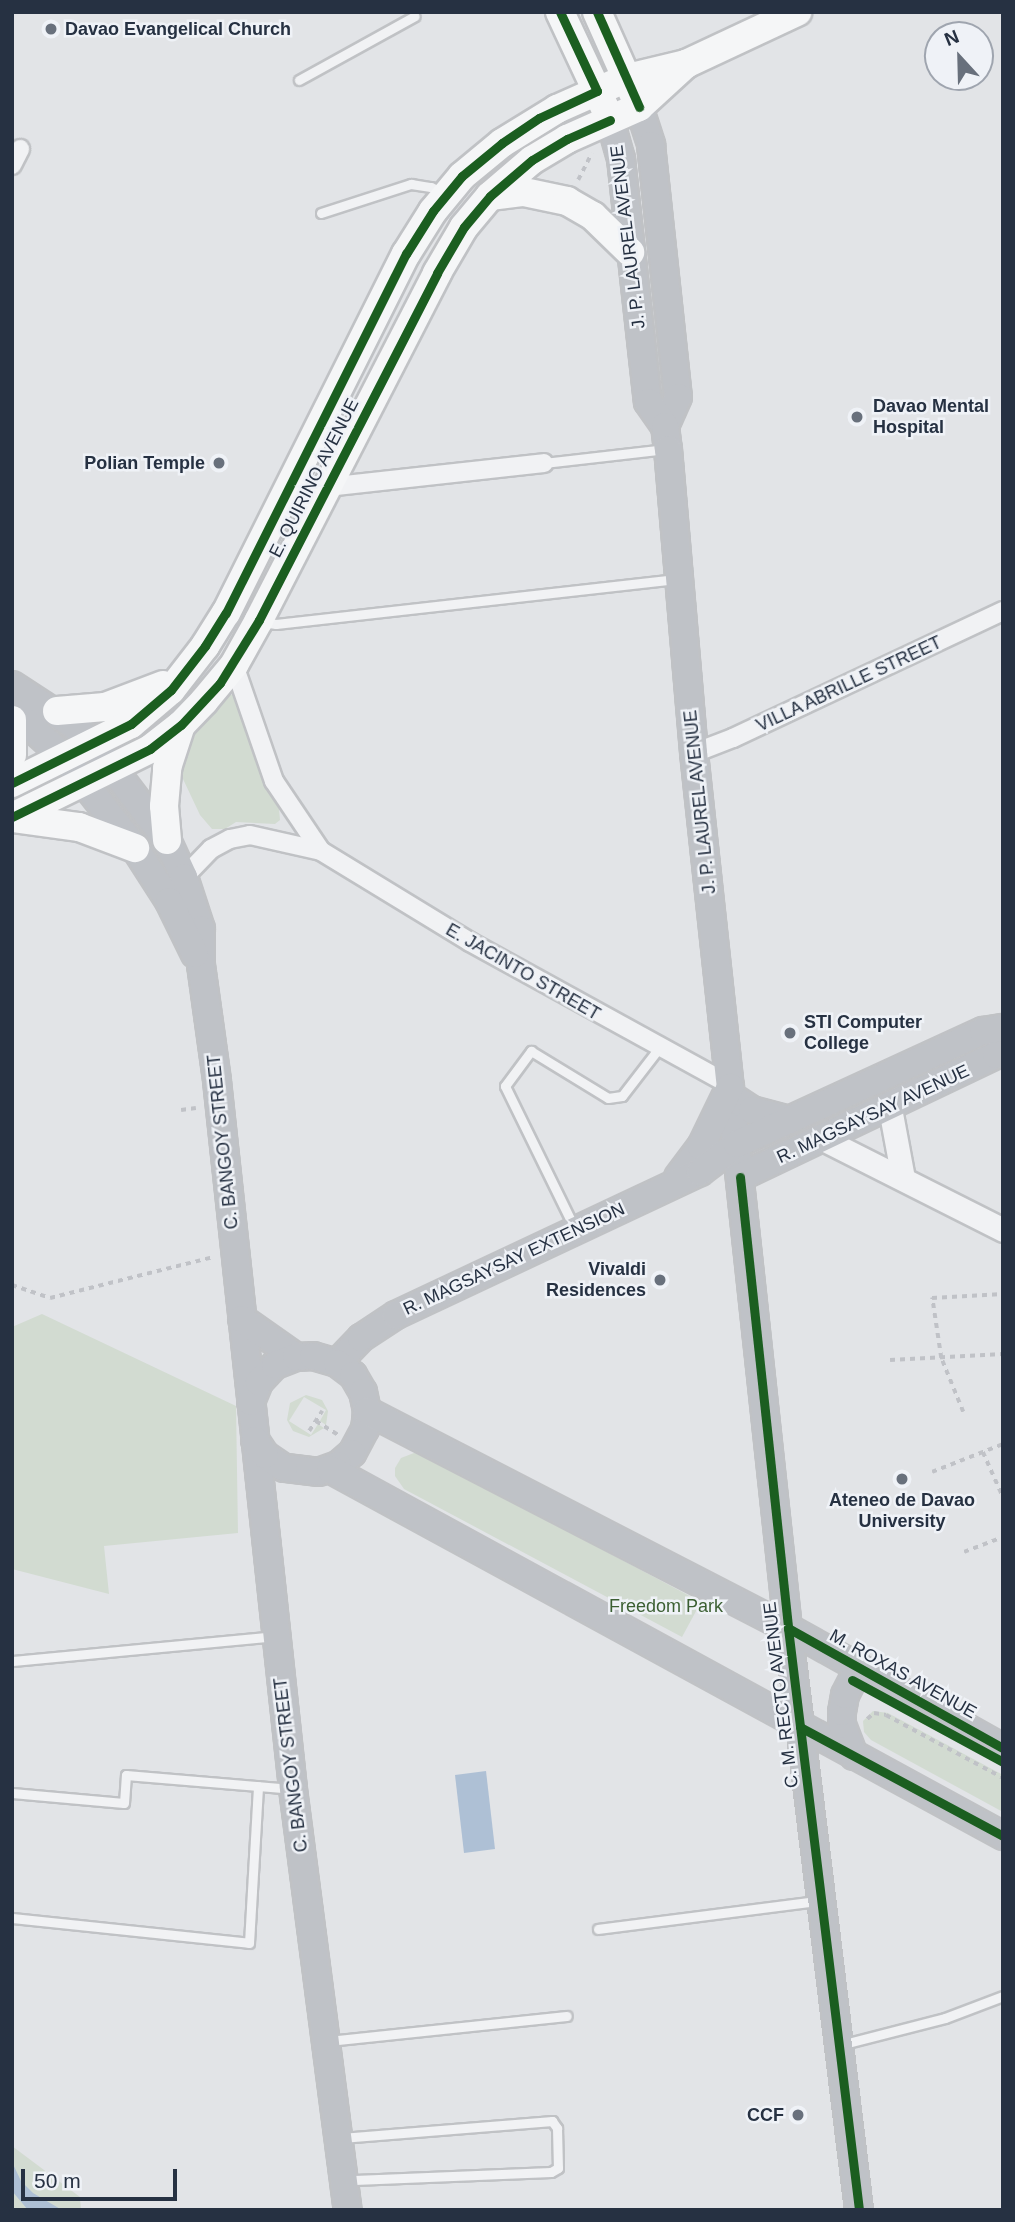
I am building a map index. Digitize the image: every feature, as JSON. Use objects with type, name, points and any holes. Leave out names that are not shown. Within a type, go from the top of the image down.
[{"type":"main road","name":"J. P. LAUREL AVENUE","points":[[560,12],[610,120],[621,159],[648,402],[666,438],[681,579],[694,753],[740,1177]]},
{"type":"main road","name":"J. P. LAUREL AVENUE","points":[[597,12],[639,107],[651,145],[678,397],[666,438]]},
{"type":"main road","points":[[686,64],[797,12]]},
{"type":"main road","name":"E. QUIRINO AVENUE","points":[[12,783],[131,724],[153,707],[191,665],[226,612],[407,254],[445,195],[481,158],[519,130],[627,78],[686,64]]},
{"type":"main road","name":"E. QUIRINO AVENUE","points":[[12,817],[150,749],[181,725],[234,665],[437,273],[464,227],[490,196],[551,148],[639,107],[686,64]]},
{"type":"main road","points":[[490,196],[524,192],[559,198],[593,216],[630,252]]},
{"type":"main road","points":[[407,254],[437,273]]},
{"type":"main road","points":[[57,711],[81,711],[128,701],[172,680],[191,665]]},
{"type":"main road","name":"C. BANGOY STREET","points":[[12,685],[57,711],[93,743],[167,840],[184,877],[201,929],[201,965],[293,1789],[348,2210]]},
{"type":"main road","name":"C. BANGOY STREET","points":[[12,710],[64,757],[135,848],[169,901],[201,965]]},
{"type":"main road","points":[[12,720],[12,755]]},
{"type":"main road","points":[[167,840],[164,807],[167,768],[181,725]]},
{"type":"main road","points":[[12,817],[79,827],[135,848]]},
{"type":"main road","name":"R. MAGSAYSAY AVENUE","points":[[737,1144],[983,1031],[1003,1028]]},
{"type":"main road","name":"R. MAGSAYSAY AVENUE","points":[[740,1177],[890,1108],[1003,1049]]},
{"type":"main road","points":[[670,1186],[701,1147],[731,1091],[752,1110],[790,1120]]},
{"type":"main road","name":"R. MAGSAYSAY EXTENSION","points":[[337,1363],[362,1338],[396,1315],[700,1172],[737,1144]]},
{"type":"main road","points":[[700,1172],[740,1177]]},
{"type":"main road","name":"C. M. RECTO AVENUE","points":[[740,1177],[788,1628],[859,2210]]},
{"type":"main road","points":[[242,1319],[296,1357]]},
{"type":"main road","points":[[251,1402],[254,1391],[267,1373],[296,1357],[313,1356],[337,1363],[359,1383],[368,1411],[358,1447],[346,1460],[330,1469],[307,1473],[284,1468],[265,1455],[255,1440]]},
{"type":"main road","name":"M. ROXAS AVENUE","points":[[368,1411],[788,1628],[1003,1748]]},
{"type":"main road","points":[[330,1469],[1003,1836]]},
{"type":"main road","points":[[854,1756],[842,1725],[842,1712],[845,1695],[859,1667]]},
{"type":"street","points":[[327,486],[544,463]]},
{"type":"street","name":"VILLA ABRILLE STREET","points":[[694,753],[733,738],[1003,611]]},
{"type":"street","name":"E. JACINTO STREET","points":[[234,665],[274,781],[321,851]]},
{"type":"street","name":"E. JACINTO STREET","points":[[184,877],[211,849],[230,839],[250,835],[321,851],[470,943],[731,1091]]},
{"type":"street","points":[[890,1108],[902,1178]]},
{"type":"street","points":[[823,1139],[1003,1230]]},
{"type":"lane","points":[[299,80],[415,16]]},
{"type":"lane","points":[[321,213],[411,184],[431,187],[445,195]]},
{"type":"lane","points":[[544,463],[666,438]]},
{"type":"lane","points":[[259,620],[275,624],[681,579]]},
{"type":"lane","points":[[576,1230],[505,1086],[531,1051],[608,1098],[622,1096],[659,1048]]},
{"type":"lane","points":[[12,1661],[276,1636]]},
{"type":"lane","points":[[12,1794],[124,1803],[126,1775],[293,1789]]},
{"type":"lane","points":[[12,1918],[249,1943],[258,1786]]},
{"type":"lane","points":[[598,1929],[822,1900]]},
{"type":"lane","points":[[840,2045],[945,2018],[1003,1996]]},
{"type":"lane","points":[[327,2041],[567,2016]]},
{"type":"lane","points":[[339,2138],[552,2122],[558,2128],[558,2168],[547,2174],[345,2180]]},
{"type":"path","points":[[12,1285],[50,1298],[235,1251]]},
{"type":"path","points":[[963,1412],[941,1357],[932,1298],[1003,1294]]},
{"type":"path","points":[[890,1360],[1003,1354]]},
{"type":"path","points":[[309,1431],[322,1411]]},
{"type":"path","points":[[316,1421],[329,1429]]},
{"type":"path","points":[[932,1472],[1003,1444]]},
{"type":"path","points":[[983,1452],[1003,1497]]},
{"type":"path","points":[[964,1552],[1003,1537]]},
{"type":"path","points":[[866,1721],[874,1713],[886,1715],[1003,1778]]},
{"type":"green space","points":[[229,694],[236,696],[257,765],[279,809],[280,820],[275,824],[236,822],[225,829],[212,829],[200,815],[183,779],[183,749],[188,731],[218,698]]},
{"type":"green space","points":[[42,1314],[236,1406],[238,1533],[104,1546],[109,1594],[12,1569],[12,1327]]},
{"type":"green space","points":[[306,1395],[322,1400],[328,1411],[326,1425],[320,1421],[326,1410],[304,1397],[289,1421],[311,1435],[318,1424],[324,1428],[309,1437],[293,1431],[287,1420],[290,1403]]},
{"type":"green space","name":"Freedom Park","points":[[414,1453],[423,1454],[701,1602],[682,1637],[404,1489],[395,1476],[395,1468],[401,1458]]},
{"type":"green space","points":[[873,1711],[888,1713],[1003,1775],[1003,1812],[871,1740],[864,1732],[863,1721]]},
{"type":"green space","points":[[12,2146],[80,2197],[81,2210],[12,2210]]},
{"type":"water","points":[[486,1771],[495,1849],[464,1853],[455,1775]]},
{"type":"water","points":[[12,2162],[21,2181],[33,2193],[62,2210],[28,2210],[12,2191]]},
{"type":"cycle path","points":[[12,783],[131,724],[171,690],[205,646],[226,613],[406,254],[433,211],[462,176],[502,143],[539,118],[597,91],[560,12]]},
{"type":"cycle path","points":[[597,12],[639,107]]},
{"type":"cycle path","points":[[12,817],[150,749],[181,725],[220,683],[259,620],[437,273],[464,227],[490,196],[532,160],[567,139],[610,120]]},
{"type":"cycle path","points":[[740,1177],[788,1628],[859,2210]]},
{"type":"cycle path","points":[[788,1628],[1003,1748]]},
{"type":"cycle path","points":[[852,1680],[1003,1762]]},
{"type":"cycle path","points":[[800,1727],[1003,1836]]},
{"type":"place","name":"Davao Evangelical Church","points":[[51,29]]},
{"type":"place","name":"Davao Mental Hospital","points":[[857,417]]},
{"type":"place","name":"Polian Temple","points":[[219,463]]},
{"type":"place","name":"STI Computer College","points":[[790,1033]]},
{"type":"place","name":"Vivaldi Residences","points":[[660,1280]]},
{"type":"place","name":"Ateneo de Davao University","points":[[902,1479]]},
{"type":"place","name":"CCF","points":[[798,2115]]}]
